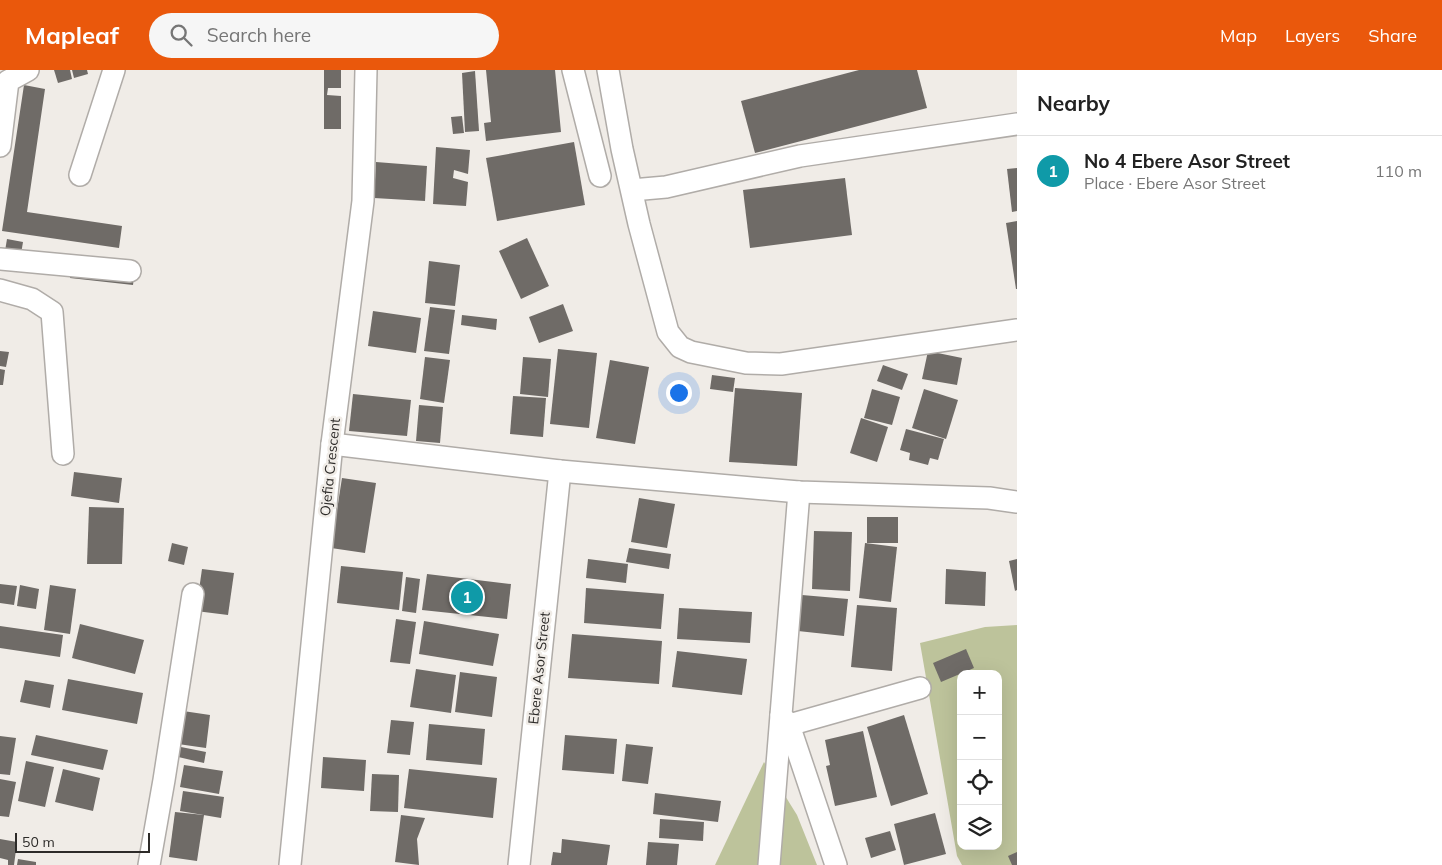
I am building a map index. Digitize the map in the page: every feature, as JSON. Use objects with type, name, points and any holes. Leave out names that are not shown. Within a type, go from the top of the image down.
[{"type":"street","points":[[0,146],[8,81],[28,70]]},
{"type":"street","points":[[80,175],[114,70]]},
{"type":"street","name":"Ojefia Crescent","points":[[290,865],[332,444],[363,201],[366,70]]},
{"type":"street","points":[[573,70],[600,176]]},
{"type":"street","points":[[608,70],[622,149],[639,224],[668,332],[680,346],[691,352],[746,363],[781,364],[1017,330]]},
{"type":"street","points":[[632,190],[666,187],[800,156],[1017,124]]},
{"type":"street","points":[[0,259],[130,271]]},
{"type":"street","points":[[0,290],[32,299],[52,312],[63,454]]},
{"type":"street","points":[[332,444],[560,471],[799,492],[989,498],[1017,502]]},
{"type":"street","name":"Ebere Asor Street","points":[[519,865],[560,471]]},
{"type":"street","points":[[770,865],[785,720],[799,492]]},
{"type":"street","points":[[149,865],[193,594]]},
{"type":"street","points":[[785,720],[920,688]]},
{"type":"street","points":[[785,720],[836,865]]},
{"type":"green space","points":[[1017,625],[1017,865],[962,865],[957,856],[920,643],[985,627]]},
{"type":"green space","points":[[764,762],[797,815],[817,865],[715,865]]},
{"type":"building","points":[[54,70],[70,70],[72,79],[58,83]]},
{"type":"building","points":[[72,70],[87,70],[88,74],[74,78]]},
{"type":"building","points":[[324,70],[341,70],[341,88],[328,88],[327,95],[341,96],[341,129],[324,129]]},
{"type":"building","points":[[486,70],[555,70],[561,132],[486,141],[484,123],[491,122]]},
{"type":"building","points":[[859,70],[917,70],[927,108],[755,153],[741,101]]},
{"type":"building","points":[[475,71],[479,131],[465,132],[462,73]]},
{"type":"building","points":[[24,85],[45,89],[27,212],[122,226],[119,248],[2,231]]},
{"type":"building","points":[[462,116],[464,133],[453,134],[451,117]]},
{"type":"building","points":[[574,142],[585,205],[497,221],[486,158]]},
{"type":"building","points":[[436,147],[470,150],[468,174],[454,170],[453,178],[468,182],[466,206],[433,204]]},
{"type":"building","points":[[376,162],[427,166],[425,201],[374,198]]},
{"type":"building","points":[[1017,168],[1017,211],[1012,212],[1007,169]]},
{"type":"building","points":[[845,178],[852,235],[750,248],[743,190]]},
{"type":"building","points":[[1017,221],[1017,289],[1016,289],[1006,223]]},
{"type":"building","points":[[527,238],[549,286],[521,299],[499,251]]},
{"type":"building","points":[[7,239],[23,242],[21,254],[5,251]]},
{"type":"building","points":[[429,261],[460,265],[455,306],[425,303]]},
{"type":"building","points":[[71,270],[134,276],[133,285],[70,278]]},
{"type":"building","points":[[563,304],[573,331],[539,343],[529,317]]},
{"type":"building","points":[[430,307],[455,310],[449,354],[424,351]]},
{"type":"building","points":[[373,311],[421,318],[416,353],[368,346]]},
{"type":"building","points":[[462,315],[497,319],[496,330],[461,325]]},
{"type":"building","points":[[558,349],[597,353],[589,428],[550,424]]},
{"type":"building","points":[[0,351],[9,352],[6,367],[0,366]]},
{"type":"building","points":[[928,351],[962,358],[957,385],[922,379]]},
{"type":"building","points":[[425,357],[450,360],[444,403],[420,399]]},
{"type":"building","points":[[523,357],[551,359],[548,397],[520,394]]},
{"type":"building","points":[[610,360],[649,367],[635,444],[596,438]]},
{"type":"building","points":[[883,365],[908,374],[902,390],[877,381]]},
{"type":"building","points":[[0,369],[5,370],[3,385],[0,385]]},
{"type":"building","points":[[712,375],[735,378],[733,392],[710,389]]},
{"type":"building","points":[[735,388],[802,393],[797,466],[729,462]]},
{"type":"building","points":[[872,389],[900,397],[892,425],[864,418]]},
{"type":"building","points":[[924,389],[958,400],[946,439],[912,428]]},
{"type":"building","points":[[353,394],[411,400],[407,436],[349,431]]},
{"type":"building","points":[[513,396],[546,398],[543,437],[510,434]]},
{"type":"building","points":[[419,405],[443,407],[440,443],[416,441]]},
{"type":"building","points":[[861,418],[888,427],[877,462],[850,453]]},
{"type":"building","points":[[906,429],[944,439],[938,460],[930,458],[928,465],[909,460],[910,453],[900,450]]},
{"type":"building","points":[[74,472],[122,478],[119,503],[71,496]]},
{"type":"building","points":[[342,478],[376,483],[365,553],[331,548]]},
{"type":"building","points":[[639,498],[675,504],[667,548],[631,542]]},
{"type":"building","points":[[89,507],[124,508],[122,564],[87,564]]},
{"type":"building","points":[[867,517],[898,517],[898,543],[867,543]]},
{"type":"building","points":[[814,531],[852,532],[850,591],[812,589]]},
{"type":"building","points":[[172,543],[188,547],[184,565],[168,561]]},
{"type":"building","points":[[865,543],[897,547],[891,602],[859,598]]},
{"type":"building","points":[[629,548],[671,554],[669,569],[626,562]]},
{"type":"building","points":[[588,559],[628,564],[626,583],[586,578]]},
{"type":"building","points":[[1017,559],[1017,590],[1015,591],[1009,561]]},
{"type":"building","points":[[341,566],[403,572],[399,610],[337,603]]},
{"type":"building","points":[[202,569],[234,573],[228,615],[196,611]]},
{"type":"building","points":[[946,569],[986,572],[985,606],[945,604]]},
{"type":"building","points":[[427,574],[511,584],[507,619],[422,610]]},
{"type":"building","points":[[406,577],[420,579],[416,613],[402,611]]},
{"type":"building","points":[[0,584],[17,586],[14,605],[0,603]]},
{"type":"building","points":[[20,585],[39,589],[36,609],[17,606]]},
{"type":"building","points":[[50,585],[76,589],[70,634],[44,630]]},
{"type":"building","points":[[586,588],[664,594],[661,629],[584,623]]},
{"type":"building","points":[[802,595],[848,599],[844,636],[798,631]]},
{"type":"building","points":[[857,605],[897,608],[892,671],[851,667]]},
{"type":"building","points":[[679,608],[752,612],[750,643],[677,639]]},
{"type":"building","points":[[396,619],[416,622],[410,664],[390,662]]},
{"type":"building","points":[[424,621],[499,634],[493,666],[419,654]]},
{"type":"building","points":[[80,624],[144,640],[135,674],[72,658]]},
{"type":"building","points":[[0,626],[63,635],[60,657],[0,648]]},
{"type":"building","points":[[572,634],[662,641],[659,684],[568,678]]},
{"type":"building","points":[[966,649],[974,668],[957,670],[957,675],[941,682],[933,663]]},
{"type":"building","points":[[677,651],[747,659],[742,695],[672,687]]},
{"type":"building","points":[[416,669],[456,675],[451,713],[410,707]]},
{"type":"building","points":[[460,672],[497,677],[492,717],[455,712]]},
{"type":"building","points":[[68,679],[143,693],[137,724],[62,710]]},
{"type":"building","points":[[25,680],[54,685],[50,708],[20,702]]},
{"type":"building","points":[[183,711],[210,715],[206,748],[178,744]]},
{"type":"building","points":[[904,715],[928,794],[891,806],[867,727]]},
{"type":"building","points":[[391,720],[414,722],[410,755],[387,753]]},
{"type":"building","points":[[429,724],[485,729],[482,765],[426,760]]},
{"type":"building","points":[[863,731],[877,797],[835,806],[826,766],[830,765],[825,740]]},
{"type":"building","points":[[36,735],[108,750],[103,770],[31,755]]},
{"type":"building","points":[[565,735],[617,739],[614,774],[562,770]]},
{"type":"building","points":[[0,736],[16,738],[10,775],[0,774]]},
{"type":"building","points":[[626,744],[653,747],[648,784],[622,781]]},
{"type":"building","points":[[176,746],[206,752],[204,763],[174,756]]},
{"type":"building","points":[[323,757],[366,760],[364,791],[321,788]]},
{"type":"building","points":[[26,761],[54,767],[45,807],[18,801]]},
{"type":"building","points":[[184,765],[223,771],[219,794],[180,787]]},
{"type":"building","points":[[63,769],[100,778],[93,811],[55,802]]},
{"type":"building","points":[[409,769],[497,778],[493,818],[404,808]]},
{"type":"building","points":[[372,774],[399,775],[398,812],[370,811]]},
{"type":"building","points":[[0,779],[16,782],[9,817],[0,816]]},
{"type":"building","points":[[183,791],[224,797],[221,818],[180,811]]},
{"type":"building","points":[[655,793],[721,801],[718,822],[653,814]]},
{"type":"building","points":[[175,812],[204,815],[197,861],[169,857]]},
{"type":"building","points":[[935,813],[946,854],[904,865],[894,824]]},
{"type":"building","points":[[401,815],[425,818],[417,839],[419,865],[395,862]]},
{"type":"building","points":[[660,819],[704,822],[703,841],[659,838]]},
{"type":"building","points":[[890,831],[896,850],[871,858],[865,838]]},
{"type":"building","points":[[0,839],[17,842],[14,865],[8,865],[8,860],[0,858]]},
{"type":"building","points":[[562,839],[610,845],[607,865],[551,865],[553,852],[561,853]]},
{"type":"building","points":[[648,842],[679,844],[677,865],[646,865]]},
{"type":"building","points":[[1017,852],[1017,865],[1012,865],[1008,856]]},
{"type":"building","points":[[18,859],[36,862],[36,865],[17,865]]},
{"type":"place","name":"No 4 Ebere Asor Street","points":[[467,597]]}]
